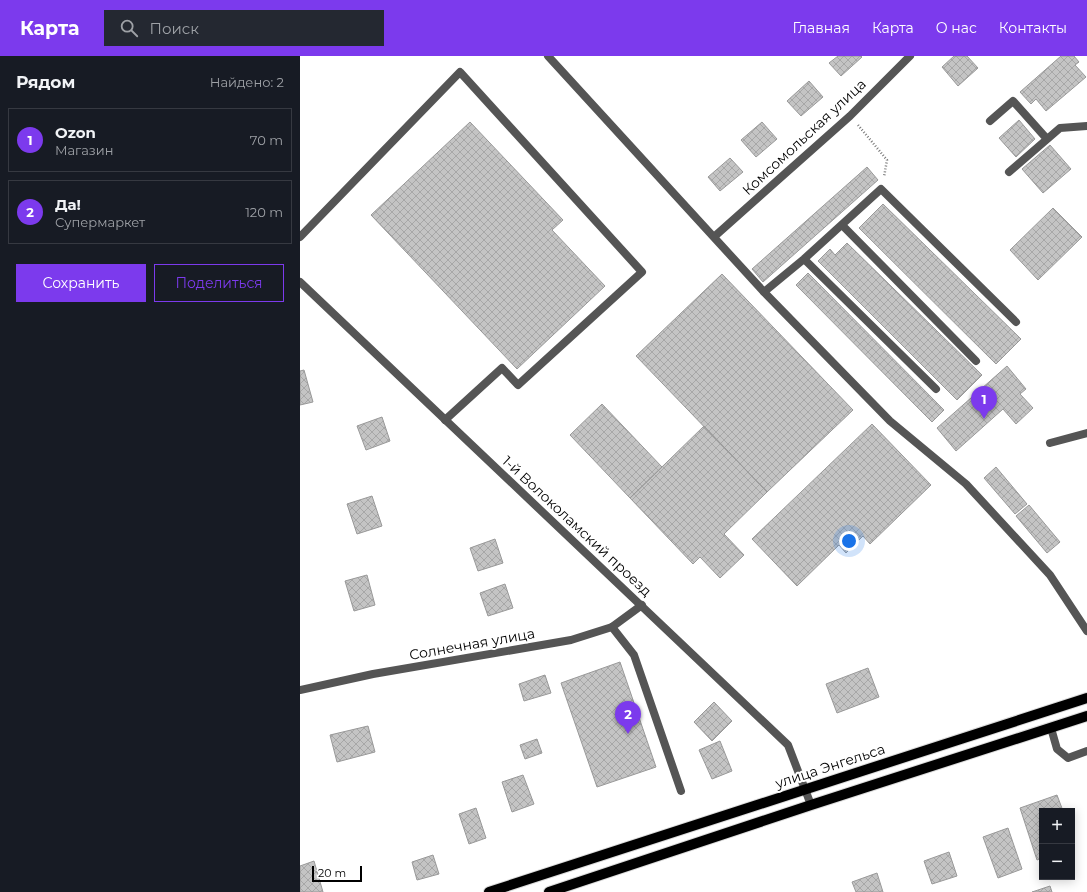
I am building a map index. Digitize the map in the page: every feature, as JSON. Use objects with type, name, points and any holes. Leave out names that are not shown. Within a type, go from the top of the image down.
[{"type":"main road","name":"улица Энгельса","points":[[489,892],[805,788],[1087,698]]},
{"type":"main road","points":[[549,892],[1087,716]]},
{"type":"street","points":[[548,56],[715,236],[764,292],[890,420],[966,484],[1050,575],[1087,631]]},
{"type":"street","name":"Комсомольская улица","points":[[715,236],[850,116],[910,56]]},
{"type":"street","points":[[300,237],[460,72],[642,272],[518,385],[502,368],[445,420]]},
{"type":"street","points":[[990,121],[1013,101],[1047,139]]},
{"type":"street","points":[[1009,172],[1060,128],[1087,126]]},
{"type":"street","points":[[764,292],[804,259],[881,189],[1016,322]]},
{"type":"street","points":[[842,225],[976,361]]},
{"type":"street","points":[[804,259],[936,389]]},
{"type":"street","name":"1-й Волоколамский проезд","points":[[300,282],[788,745],[812,805]]},
{"type":"street","points":[[1050,444],[1087,433]]},
{"type":"street","name":"Солнечная улица","points":[[300,690],[373,674],[571,640],[612,627],[642,606]]},
{"type":"street","points":[[612,627],[634,655],[681,791]]},
{"type":"street","points":[[1051,728],[1057,749],[1068,758],[1087,751]]},
{"type":"path","points":[[850,116],[887,160],[881,189]]},
{"type":"building","points":[[838,56],[862,57],[841,76],[829,63]]},
{"type":"building","points":[[954,56],[967,56],[978,68],[958,86],[942,67]]},
{"type":"building","points":[[1061,56],[1074,56],[1079,62],[1075,65],[1086,77],[1046,111],[1036,99],[1031,104],[1020,92]]},
{"type":"building","points":[[809,81],[823,97],[801,116],[787,101]]},
{"type":"building","points":[[1019,120],[1035,139],[1016,157],[999,138]]},
{"type":"building","points":[[470,122],[563,220],[552,230],[605,286],[517,369],[371,215]]},
{"type":"building","points":[[762,122],[777,139],[756,157],[741,140]]},
{"type":"building","points":[[1050,145],[1071,169],[1043,193],[1022,169]]},
{"type":"building","points":[[730,158],[743,172],[720,191],[708,177]]},
{"type":"building","points":[[867,167],[878,180],[763,282],[752,269]]},
{"type":"building","points":[[883,204],[1021,339],[996,364],[859,228]]},
{"type":"building","points":[[1053,208],[1082,237],[1038,280],[1010,250]]},
{"type":"building","points":[[847,243],[982,375],[957,400],[818,261],[830,249],[835,255]]},
{"type":"building","points":[[808,273],[944,410],[932,422],[796,285]]},
{"type":"building","points":[[722,274],[853,410],[767,492],[636,356]]},
{"type":"building","points":[[1007,366],[1026,389],[1020,394],[1033,408],[1016,424],[1003,409],[956,451],[937,428]]},
{"type":"building","points":[[304,370],[313,402],[300,405],[300,371]]},
{"type":"building","points":[[602,404],[662,467],[630,498],[570,435]]},
{"type":"building","points":[[382,417],[390,441],[366,450],[357,426]]},
{"type":"building","points":[[872,424],[931,485],[870,544],[863,536],[846,553],[839,545],[797,586],[752,539]]},
{"type":"building","points":[[704,426],[767,492],[724,534],[744,555],[720,578],[700,557],[693,564],[630,498]]},
{"type":"building","points":[[996,467],[1027,504],[1015,514],[984,478]]},
{"type":"building","points":[[372,496],[382,526],[357,534],[347,504]]},
{"type":"building","points":[[1029,505],[1060,542],[1047,553],[1016,516]]},
{"type":"building","points":[[495,539],[503,563],[478,571],[470,548]]},
{"type":"building","points":[[367,575],[375,605],[354,611],[345,581]]},
{"type":"building","points":[[505,584],[513,608],[488,616],[480,593]]},
{"type":"building","points":[[620,662],[656,767],[597,787],[561,683]]},
{"type":"building","points":[[868,668],[879,697],[837,713],[826,684]]},
{"type":"building","points":[[545,675],[551,693],[524,701],[519,684]]},
{"type":"building","points":[[714,702],[732,721],[712,741],[694,722]]},
{"type":"building","points":[[368,726],[375,752],[337,762],[330,735]]},
{"type":"building","points":[[537,739],[542,753],[525,759],[520,745]]},
{"type":"building","points":[[720,741],[732,771],[712,779],[699,750]]},
{"type":"building","points":[[523,775],[534,804],[512,812],[502,782]]},
{"type":"building","points":[[1057,795],[1062,808],[1039,808],[1039,859],[1037,860],[1020,808]]},
{"type":"building","points":[[476,808],[486,838],[469,844],[459,814]]},
{"type":"building","points":[[1008,828],[1022,869],[998,878],[983,837]]},
{"type":"building","points":[[949,852],[957,876],[932,884],[924,861]]},
{"type":"building","points":[[433,855],[439,874],[417,880],[412,862]]},
{"type":"building","points":[[314,861],[323,892],[300,892],[300,866]]},
{"type":"building","points":[[877,873],[883,892],[856,892],[852,882]]},
{"type":"building","points":[[1050,886],[1052,892],[1032,892]]},
{"type":"place","name":"Ozon","points":[[984,419]]},
{"type":"place","name":"Да!","points":[[628,734]]}]
